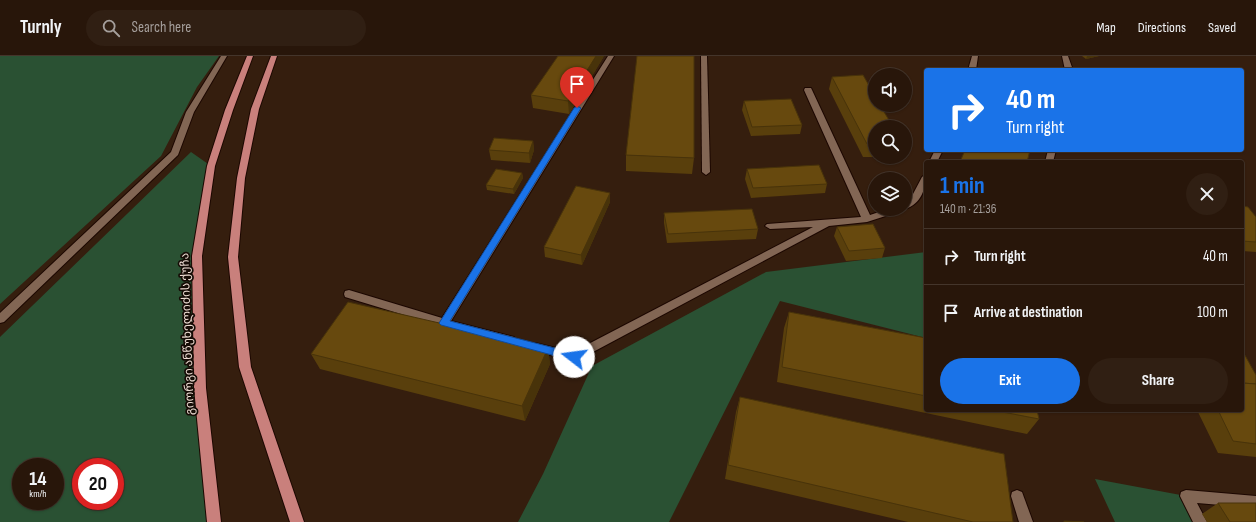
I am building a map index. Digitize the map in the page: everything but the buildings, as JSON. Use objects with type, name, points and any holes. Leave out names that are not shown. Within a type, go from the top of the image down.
[{"type":"main road","name":"გიორგი ანწუხელიძის ქუჩა","points":[[214,522],[200,388],[197,256],[211,166],[229,110],[250,56]]},
{"type":"main road","points":[[274,56],[255,109],[241,178],[233,257],[245,367],[297,522]]},
{"type":"street","points":[[0,319],[175,153],[190,112],[224,56]]},
{"type":"street","points":[[444,323],[611,56]]},
{"type":"street","points":[[704,56],[706,172]]},
{"type":"street","points":[[972,68],[975,56]]},
{"type":"street","points":[[1065,56],[1068,68]]},
{"type":"street","points":[[808,90],[867,219]]},
{"type":"street","points":[[912,200],[917,196],[924,181]]},
{"type":"street","points":[[770,226],[826,223],[867,219],[876,216]]},
{"type":"street","points":[[349,294],[444,323],[574,357],[826,223]]},
{"type":"street","points":[[1017,496],[1026,522]]},
{"type":"street","points":[[1200,522],[1186,496],[1256,502]]},
{"type":"green space","points":[[0,56],[219,56],[197,87],[161,156],[0,304]]},
{"type":"green space","points":[[191,152],[211,166],[197,256],[214,522],[0,522],[0,337]]},
{"type":"green space","points":[[924,252],[924,337],[780,301],[669,522],[518,522],[543,474],[592,366],[766,272]]},
{"type":"green space","points":[[1095,479],[1186,496],[1200,522],[1115,522]]},
{"type":"route","points":[[574,357],[444,323],[577,108]]}]
